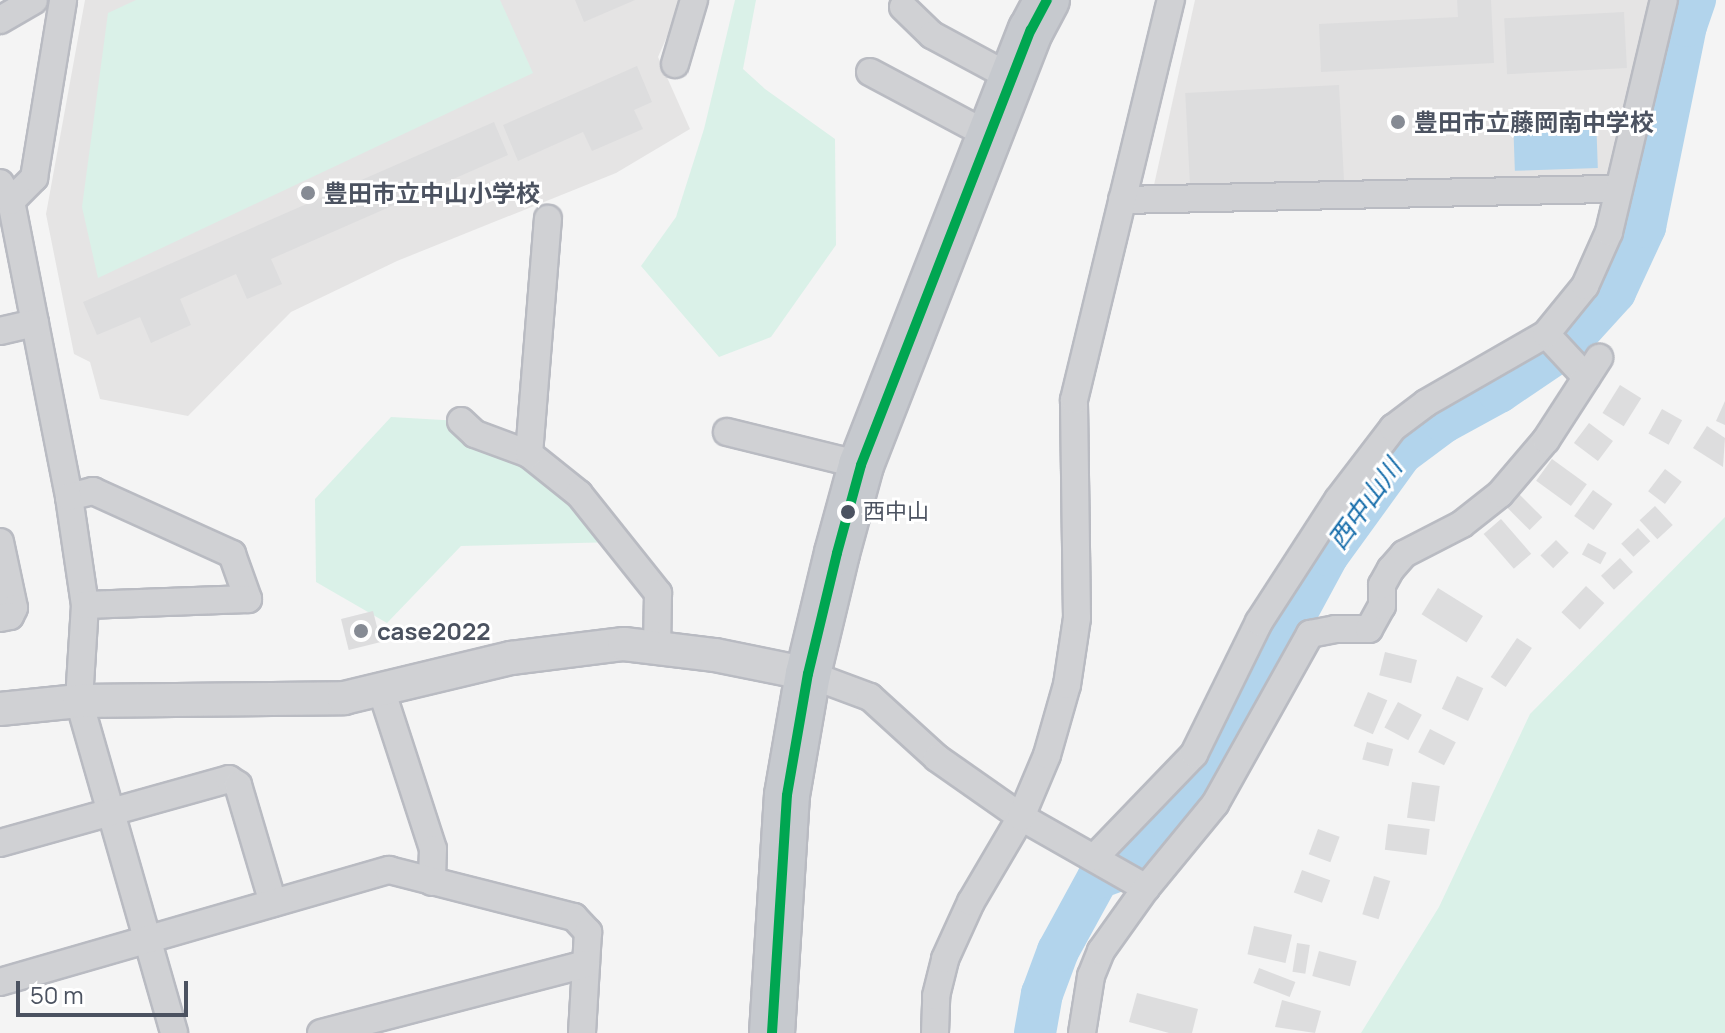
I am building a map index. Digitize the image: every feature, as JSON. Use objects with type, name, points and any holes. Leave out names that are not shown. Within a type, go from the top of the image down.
[{"type":"highway","points":[[772,1033],[787,795],[808,674],[861,465],[1012,78],[1047,0]]},
{"type":"street","points":[[0,20],[34,0]]},
{"type":"street","points":[[63,0],[34,178],[6,192],[69,497],[85,605],[79,701],[174,1033]]},
{"type":"street","points":[[675,64],[694,0]]},
{"type":"street","points":[[935,1033],[936,996],[945,959],[971,902],[1021,817],[1047,755],[1067,685],[1077,618],[1074,400],[1171,0]]},
{"type":"street","points":[[1100,861],[1194,754],[1259,622],[1338,500],[1393,428],[1426,403],[1549,337],[1585,286],[1609,232],[1664,0]]},
{"type":"street","points":[[903,7],[932,35],[1012,78]]},
{"type":"street","points":[[870,72],[990,136]]},
{"type":"street","points":[[1122,200],[1617,189]]},
{"type":"street","points":[[529,454],[548,219]]},
{"type":"street","points":[[0,331],[35,323]]},
{"type":"street","points":[[1082,1033],[1091,976],[1101,951],[1146,888],[1215,804],[1310,634],[1335,629],[1369,629],[1382,606],[1382,585],[1404,554],[1462,524],[1500,494],[1546,440],[1588,368],[1549,337]]},
{"type":"street","points":[[461,421],[475,434],[529,454],[579,494],[658,593],[657,648]]},
{"type":"street","points":[[727,432],[861,465]]},
{"type":"street","points":[[69,497],[93,491],[232,554],[248,599],[85,605]]},
{"type":"street","points":[[0,542],[14,608],[10,616],[0,618]]},
{"type":"street","points":[[0,709],[79,701],[344,698],[511,658],[624,644],[715,655],[808,674],[870,697],[937,758],[1021,817],[1146,888]]},
{"type":"street","points":[[381,689],[433,849],[432,882]]},
{"type":"street","points":[[0,843],[229,779],[238,785],[273,903]]},
{"type":"street","points":[[0,982],[148,942],[389,870],[574,917],[588,932],[582,1033]]},
{"type":"street","points":[[321,1033],[586,964]]},
{"type":"shaded area","name":"豊田市立中山小学校","points":[[85,0],[683,0],[658,57],[690,129],[616,173],[397,261],[291,312],[188,416],[100,399],[90,362],[74,354],[46,214]]},
{"type":"shaded area","name":"豊田市立藤岡南中学校","points":[[1195,0],[1657,0],[1610,180],[1152,194]]},
{"type":"green space","points":[[136,0],[500,0],[533,73],[98,278],[82,207],[108,13]]},
{"type":"green space","points":[[735,0],[756,0],[743,69],[765,89],[835,139],[836,245],[771,337],[719,357],[641,266],[676,217],[704,129]]},
{"type":"green space","points":[[391,417],[478,422],[539,477],[623,526],[618,542],[461,546],[387,623],[316,582],[315,499]]},
{"type":"green space","points":[[1725,517],[1725,1033],[1361,1033],[1439,907],[1530,714]]},
{"type":"water","points":[[1596,116],[1598,168],[1515,171],[1513,119]]},
{"type":"building","points":[[575,0],[635,0],[584,22]]},
{"type":"building","points":[[1457,0],[1491,0],[1494,63],[1321,72],[1319,24],[1458,17]]},
{"type":"building","points":[[1624,12],[1627,68],[1507,74],[1504,18]]},
{"type":"building","points":[[637,66],[652,102],[634,110],[643,129],[592,151],[583,132],[518,161],[503,125]]},
{"type":"building","points":[[1339,85],[1344,187],[1191,195],[1185,93]]},
{"type":"building","points":[[494,122],[508,155],[271,259],[282,284],[247,299],[236,274],[180,299],[191,325],[151,343],[140,317],[97,335],[83,302]]},
{"type":"building","points":[[1620,385],[1641,398],[1624,426],[1603,413]]},
{"type":"building","points":[[1725,401],[1725,425],[1716,421]]},
{"type":"building","points":[[1662,409],[1682,420],[1669,445],[1648,433]]},
{"type":"building","points":[[1589,423],[1613,441],[1598,461],[1574,443]]},
{"type":"building","points":[[1707,426],[1725,438],[1723,467],[1693,448]]},
{"type":"building","points":[[1552,459],[1587,484],[1571,506],[1536,481]]},
{"type":"building","points":[[1665,469],[1682,482],[1665,504],[1648,491]]},
{"type":"building","points":[[1593,490],[1612,504],[1594,530],[1574,516]]},
{"type":"building","points":[[1519,494],[1542,517],[1530,530],[1506,507]]},
{"type":"building","points":[[1655,506],[1673,525],[1657,539],[1640,520]]},
{"type":"building","points":[[1501,519],[1531,554],[1514,569],[1484,534]]},
{"type":"building","points":[[1638,528],[1650,541],[1633,557],[1621,544]]},
{"type":"building","points":[[1556,540],[1569,553],[1553,568],[1540,556]]},
{"type":"building","points":[[1588,543],[1607,553],[1600,564],[1582,554]]},
{"type":"building","points":[[1620,558],[1633,572],[1614,590],[1601,576]]},
{"type":"building","points":[[1586,586],[1604,603],[1580,629],[1561,612]]},
{"type":"building","points":[[1438,588],[1483,616],[1467,642],[1422,614]]},
{"type":"building","name":"case2022","points":[[373,611],[381,642],[349,650],[341,619]]},
{"type":"building","points":[[1517,638],[1532,648],[1506,687],[1491,677]]},
{"type":"building","points":[[1385,652],[1417,660],[1411,683],[1379,675]]},
{"type":"building","points":[[1457,676],[1483,688],[1468,721],[1442,709]]},
{"type":"building","points":[[1368,692],[1387,700],[1373,734],[1354,726]]},
{"type":"building","points":[[1398,702],[1422,715],[1408,740],[1384,728]]},
{"type":"building","points":[[1430,729],[1456,742],[1444,765],[1418,752]]},
{"type":"building","points":[[1367,742],[1393,749],[1388,766],[1362,759]]},
{"type":"building","points":[[1412,782],[1440,786],[1435,822],[1407,818]]},
{"type":"building","points":[[1388,824],[1430,829],[1427,855],[1385,850]]},
{"type":"building","points":[[1318,829],[1340,837],[1330,862],[1309,854]]},
{"type":"building","points":[[1302,870],[1330,880],[1322,903],[1294,893]]},
{"type":"building","points":[[1374,876],[1390,881],[1379,919],[1362,914]]},
{"type":"building","points":[[1254,926],[1292,935],[1285,963],[1247,954]]},
{"type":"building","points":[[1297,943],[1310,945],[1305,974],[1292,972]]},
{"type":"building","points":[[1319,951],[1357,961],[1350,986],[1312,976]]},
{"type":"building","points":[[1259,968],[1295,982],[1290,997],[1253,983]]},
{"type":"building","points":[[1137,993],[1198,1009],[1192,1033],[1169,1033],[1129,1022]]},
{"type":"building","points":[[1282,1000],[1321,1011],[1315,1033],[1275,1027]]},
{"type":"waterway","name":"西中山川","points":[[1035,1033],[1042,994],[1058,951],[1098,878],[1133,865],[1170,822],[1243,712],[1328,555],[1401,454],[1444,422],[1499,392],[1564,348],[1615,292],[1645,227],[1686,26],[1695,0]]},
{"type":"transit line","points":[[772,1033],[787,795],[808,674],[837,553],[861,465],[1031,30],[1047,0]]},
{"type":"place","name":"豊田市立藤岡南中学校","points":[[1398,122]]},
{"type":"place","name":"豊田市立中山小学校","points":[[308,193]]},
{"type":"place","name":"西中山","points":[[848,512]]},
{"type":"place","name":"case2022","points":[[361,631]]}]
